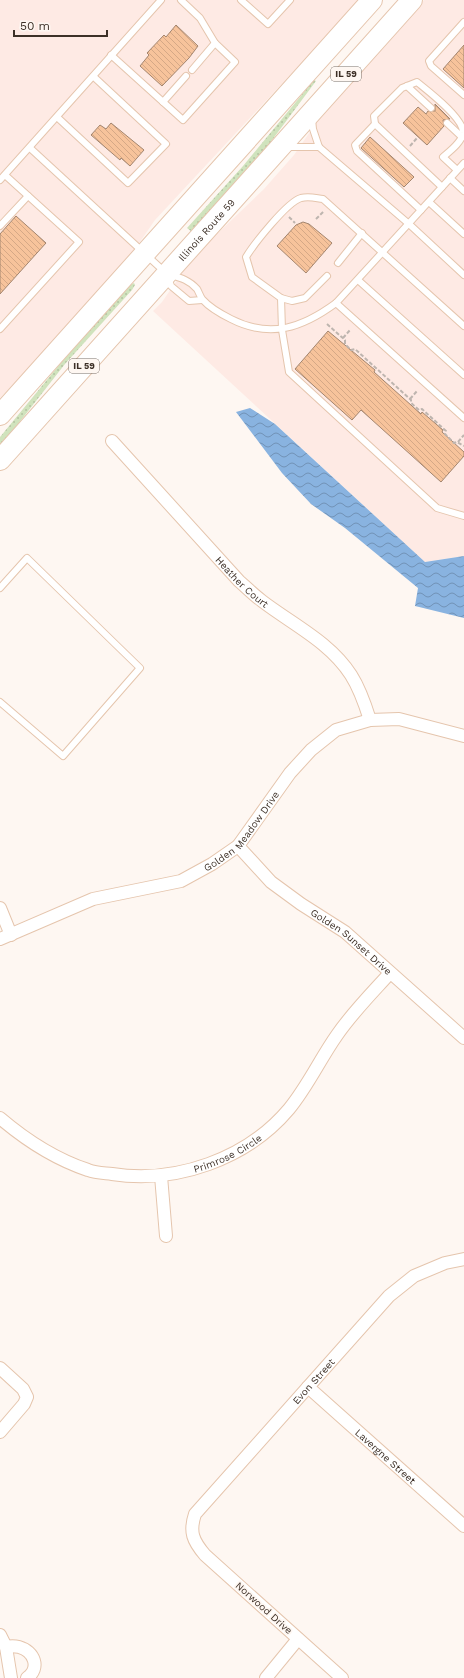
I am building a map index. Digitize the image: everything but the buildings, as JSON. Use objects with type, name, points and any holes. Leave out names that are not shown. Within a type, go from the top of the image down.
[{"type":"main road","name":"IL 59","points":[[0,415],[372,0]]},
{"type":"main road","name":"Illinois Route 59","points":[[0,460],[412,0]]},
{"type":"street","name":"Heather Court","points":[[112,441],[239,581],[261,600],[319,641],[336,657],[351,674],[362,696],[370,720]]},
{"type":"street","name":"Golden Meadow Drive","points":[[5,937],[93,899],[181,881],[212,864],[238,846],[290,773],[311,750],[336,730],[370,720],[399,719],[464,736]]},
{"type":"street","name":"Golden Sunset Drive","points":[[238,846],[271,882],[344,932],[464,1038]]},
{"type":"street","points":[[0,908],[5,937]]},
{"type":"street","name":"Primrose Circle","points":[[0,1118],[24,1138],[60,1159],[90,1171],[125,1176],[161,1176],[201,1167],[237,1152],[267,1130],[289,1109],[309,1082],[336,1035],[390,973]]},
{"type":"street","points":[[161,1176],[166,1236]]},
{"type":"street","name":"Evon Street","points":[[192,1535],[192,1524],[195,1514],[388,1296],[414,1276],[445,1263],[464,1259]]},
{"type":"street","points":[[0,1368],[23,1389],[27,1397],[24,1404],[0,1432]]},
{"type":"street","name":"Lavergne Street","points":[[308,1387],[464,1526]]},
{"type":"street","name":"Norwood Drive","points":[[192,1535],[196,1544],[205,1555],[342,1678]]},
{"type":"street","points":[[0,1634],[6,1647],[11,1678]]},
{"type":"street","points":[[266,1678],[298,1639]]},
{"type":"street","points":[[6,1647],[18,1646],[33,1656],[35,1665],[32,1674],[27,1678]]},
{"type":"lane","points":[[0,180],[94,77],[161,0]]},
{"type":"lane","points":[[111,56],[183,120],[235,62],[215,43],[200,18],[181,0]]},
{"type":"lane","points":[[241,0],[268,24],[290,0]]},
{"type":"lane","points":[[464,22],[429,61],[431,66],[464,95]]},
{"type":"lane","points":[[192,70],[215,43]]},
{"type":"lane","points":[[163,102],[186,76]]},
{"type":"lane","points":[[57,117],[128,183],[166,144],[94,77]]},
{"type":"lane","points":[[442,187],[375,124],[374,116],[402,88],[416,82],[431,93],[461,122],[464,132],[462,137],[443,157],[458,170]]},
{"type":"lane","points":[[406,86],[431,108]]},
{"type":"lane","points":[[311,113],[313,129],[319,147],[409,224],[464,275]]},
{"type":"lane","points":[[447,123],[462,137]]},
{"type":"lane","points":[[375,124],[356,145],[357,151],[421,210]]},
{"type":"lane","points":[[280,148],[299,146],[319,147]]},
{"type":"lane","points":[[30,148],[167,274],[171,286],[189,302],[202,300]]},
{"type":"lane","points":[[167,274],[184,278],[197,290],[202,300],[222,315],[241,325],[261,329],[282,330],[316,318],[336,303],[358,280],[464,163]]},
{"type":"lane","points":[[1,327],[79,242],[5,175]]},
{"type":"lane","points":[[450,178],[464,191]]},
{"type":"lane","points":[[0,226],[28,196]]},
{"type":"lane","points":[[327,276],[305,298],[292,301],[281,298],[252,277],[246,257],[251,248],[290,204],[300,198],[311,197],[323,199],[464,326]]},
{"type":"lane","points":[[429,202],[464,234]]},
{"type":"lane","points":[[338,263],[362,233]]},
{"type":"lane","points":[[358,280],[464,374]]},
{"type":"lane","points":[[281,298],[282,330],[289,372],[437,508],[464,516]]},
{"type":"lane","points":[[336,303],[464,418]]},
{"type":"lane","points":[[0,588],[27,558],[140,668],[63,756],[0,702]]},
{"type":"path","points":[[409,146],[417,138]]},
{"type":"path","points":[[316,219],[324,210]]},
{"type":"path","points":[[287,215],[295,223]]},
{"type":"path","points":[[327,324],[343,338],[351,350],[355,349],[410,399],[415,407],[419,410],[422,409],[446,431],[445,434],[454,442],[458,442],[464,446]]},
{"type":"path","points":[[343,338],[350,330]]},
{"type":"path","points":[[410,399],[417,391]]},
{"type":"path","points":[[458,442],[464,435]]},
{"type":"shaded area","points":[[0,0],[360,0],[155,220],[117,275],[0,398]]},
{"type":"shaded area","points":[[424,0],[464,0],[464,556],[425,562],[153,311],[162,302],[194,256],[264,189],[294,155],[323,113]]},
{"type":"green space","points":[[314,80],[316,81],[255,163],[192,232],[187,228],[243,166]]},
{"type":"green space","points":[[134,283],[135,285],[132,290],[65,364],[0,447],[0,437],[101,314],[126,287]]},
{"type":"water","points":[[250,408],[275,424],[425,562],[464,556],[464,618],[415,606],[418,588],[345,528],[311,504],[282,473],[236,412]]}]
